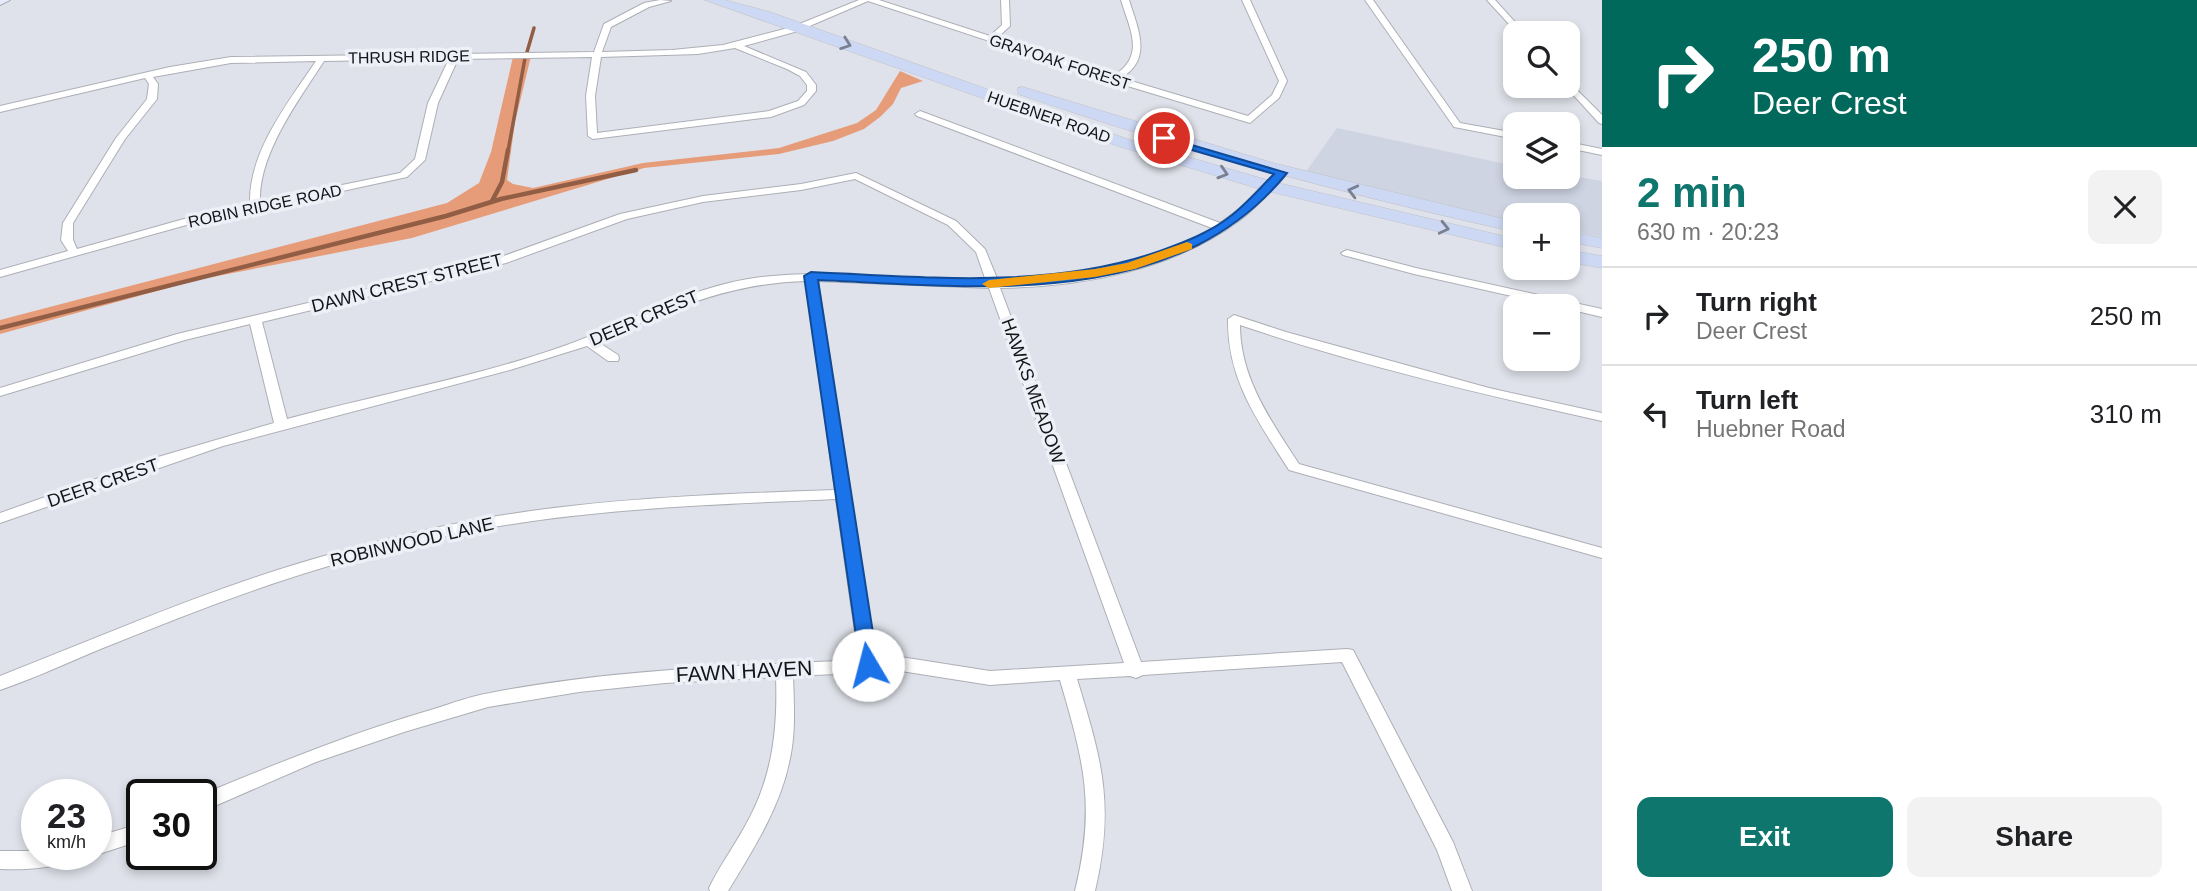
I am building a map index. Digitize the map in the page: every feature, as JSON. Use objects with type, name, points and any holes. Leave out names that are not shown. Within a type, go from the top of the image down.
[{"type":"main road","name":"HUEBNER ROAD","points":[[711,0],[799,27],[1099,134],[1269,186],[1503,242]]},
{"type":"main road","name":"HUEBNER ROAD","points":[[757,0],[1129,127],[1282,173],[1503,224]]},
{"type":"main road","points":[[1580,239],[1602,243]]},
{"type":"main road","points":[[1580,258],[1602,262]]},
{"type":"street","name":"THRUSH RIDGE","points":[[0,109],[147,75],[231,60],[689,53],[738,47],[819,20],[864,0]]},
{"type":"street","name":"GRAYOAK FOREST","points":[[871,0],[1250,120],[1276,96],[1283,81],[1245,0]]},
{"type":"street","points":[[991,39],[1004,31],[1006,26],[1004,0]]},
{"type":"street","points":[[1114,79],[1133,68],[1139,54],[1125,0]]},
{"type":"street","points":[[1369,0],[1457,125],[1503,134]]},
{"type":"street","points":[[1491,0],[1510,21]]},
{"type":"street","points":[[667,1],[647,5],[612,21],[604,31],[588,112],[593,136],[751,118],[791,108],[807,97],[811,85],[803,74],[738,47]]},
{"type":"street","name":"ROBIN RIDGE ROAD","points":[[0,274],[188,221],[402,175],[419,160],[433,103],[455,56]]},
{"type":"street","points":[[255,207],[252,190],[277,129],[322,58]]},
{"type":"street","points":[[74,253],[67,240],[68,223],[121,138],[152,99],[154,84],[147,75]]},
{"type":"street","points":[[1580,97],[1602,121]]},
{"type":"street","points":[[920,114],[1222,228]]},
{"type":"street","points":[[1580,147],[1602,152]]},
{"type":"street","name":"DEER CREST","points":[[0,518],[215,444],[547,356],[704,293],[754,282],[811,276],[994,284],[1057,279],[1131,266],[1191,245],[1222,228],[1282,173]]},
{"type":"street","name":"HAWKS MEADOW","points":[[856,176],[961,229],[981,251],[1136,671]]},
{"type":"street","name":"DAWN CREST STREET","points":[[0,392],[181,337],[502,261],[588,228],[663,207],[801,187],[856,176]]},
{"type":"street","points":[[1347,253],[1414,271],[1602,313]]},
{"type":"street","points":[[811,276],[868,665]]},
{"type":"street","points":[[1602,417],[1487,391],[1282,335],[1234,319],[1232,340],[1244,384],[1294,467],[1602,553]]},
{"type":"street","points":[[255,320],[282,426]]},
{"type":"street","points":[[589,341],[613,358]]},
{"type":"street","name":"ROBINWOOD LANE","points":[[0,683],[258,582],[365,550],[468,527],[568,511],[666,502],[844,494]]},
{"type":"street","name":"FAWN HAVEN","points":[[217,797],[310,757],[402,725],[488,700],[579,685],[784,669],[901,664],[990,678],[1068,675],[1347,655],[1447,848],[1462,891]]},
{"type":"street","points":[[719,888],[756,827],[779,776],[787,731],[784,669]]},
{"type":"street","points":[[1068,675],[1096,771],[1099,799],[1094,858],[1085,891]]},
{"type":"street","points":[[0,860],[21,860]]},
{"type":"shaded area","points":[[531,56],[515,122],[507,180],[533,188],[643,163],[779,148],[857,123],[876,110],[900,71],[923,81],[901,88],[893,104],[864,129],[833,141],[779,154],[644,168],[412,238],[197,280],[0,334],[0,320],[447,203],[479,183],[491,152],[513,57]]},
{"type":"shaded area","points":[[1337,128],[1503,163],[1503,189],[1580,189],[1580,177],[1602,181],[1602,237],[1580,233],[1580,203],[1503,203],[1503,219],[1305,173]]},
{"type":"waterway","points":[[527,52],[534,28]]},
{"type":"waterway","points":[[508,151],[525,58]]},
{"type":"waterway","points":[[492,201],[502,182],[508,150]]},
{"type":"waterway","points":[[0,328],[446,216],[501,199],[636,170]]},
{"type":"slow traffic","points":[[989,284],[1095,273],[1131,266],[1187,246]]},
{"type":"route","points":[[868,665],[811,276],[860,276],[935,283],[994,284],[1057,279],[1131,266],[1191,245],[1222,228],[1237,218],[1282,173],[1164,138]]}]
